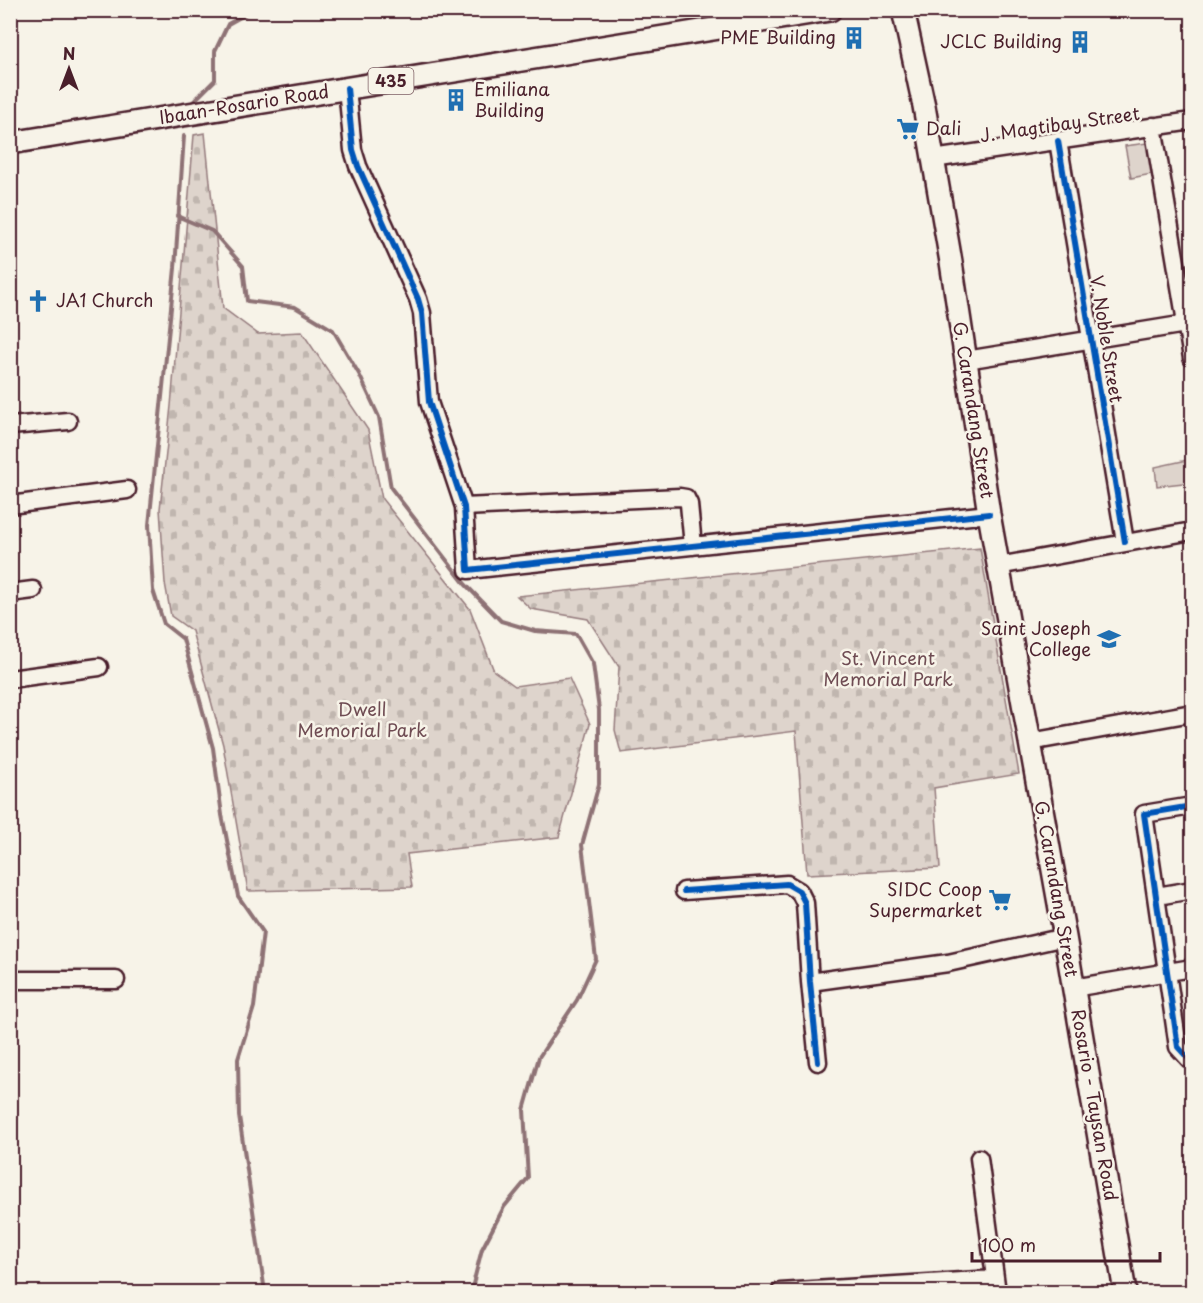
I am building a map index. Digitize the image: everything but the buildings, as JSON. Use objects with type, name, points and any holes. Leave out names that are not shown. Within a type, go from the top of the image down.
[{"type":"main road","name":"Ibaan-Rosario Road","points":[[10,143],[830,10]]},
{"type":"main road","name":"G. Carandang Street","points":[[903,10],[951,262],[989,514],[1073,988]]},
{"type":"main road","name":"Rosario - Taysan Road","points":[[1073,988],[1125,1293]]},
{"type":"street","points":[[347,88],[353,150],[358,166],[418,299],[422,313],[429,402],[464,507],[468,570],[989,514]]},
{"type":"street","name":"J. Magtibay Street","points":[[933,159],[1192,122]]},
{"type":"street","points":[[1153,126],[1189,323],[1192,358]]},
{"type":"street","name":"V. Noble Street","points":[[1058,141],[1125,542]]},
{"type":"street","points":[[966,360],[1189,323]]},
{"type":"street","points":[[10,426],[68,421]]},
{"type":"street","points":[[10,505],[127,490]]},
{"type":"street","points":[[464,507],[686,498],[689,504],[693,546]]},
{"type":"street","points":[[998,566],[1192,531]]},
{"type":"street","points":[[10,593],[33,590]]},
{"type":"street","points":[[10,680],[99,667]]},
{"type":"street","points":[[1029,742],[1192,713]]},
{"type":"street","points":[[1192,806],[1144,814],[1178,1047],[1189,1059],[1192,1059]]},
{"type":"street","points":[[684,891],[787,884],[799,891],[805,903],[818,1062]]},
{"type":"street","points":[[1156,896],[1192,890]]},
{"type":"street","points":[[810,982],[948,963],[1065,937]]},
{"type":"street","points":[[1073,988],[1192,968]]},
{"type":"street","points":[[10,980],[116,980]]},
{"type":"street","points":[[780,1293],[996,1286],[979,1158]]},
{"type":"green space","name":"Dwell Memorial Park","points":[[205,133],[223,308],[258,334],[302,332],[368,430],[382,499],[470,609],[494,671],[515,686],[569,678],[590,724],[559,837],[407,854],[412,887],[248,891],[223,745],[192,631],[171,616],[165,583],[160,509],[194,135]]},
{"type":"green space","points":[[1147,143],[1152,174],[1131,178],[1125,146]]},
{"type":"green space","points":[[1192,459],[1192,482],[1157,486],[1155,467]]},
{"type":"green space","name":"St. Vincent Memorial Park","points":[[980,548],[1019,774],[934,788],[940,868],[807,874],[796,731],[621,753],[615,730],[619,667],[588,619],[531,609],[517,596]]},
{"type":"waterway","points":[[191,104],[215,80],[215,51],[228,24],[253,10]]},
{"type":"waterway","points":[[184,136],[175,268],[149,525],[153,590],[164,624],[183,639],[213,748],[222,815],[238,896],[263,932],[254,1007],[238,1059],[239,1116],[265,1292]]},
{"type":"waterway","points":[[177,216],[212,231],[243,266],[247,301],[295,307],[333,330],[359,374],[379,417],[391,488],[465,584],[501,621],[535,631],[576,634],[593,664],[599,710],[599,784],[582,845],[596,959],[577,1000],[539,1057],[524,1110],[528,1178],[504,1207],[482,1249],[471,1292]]},
{"type":"cycle path","points":[[347,88],[353,150],[358,166],[418,299],[422,313],[429,402],[464,507],[468,570],[989,514]]},
{"type":"cycle path","points":[[1058,141],[1125,542]]},
{"type":"cycle path","points":[[1192,806],[1144,814],[1178,1047],[1189,1059],[1192,1059]]},
{"type":"cycle path","points":[[684,891],[787,884],[799,891],[805,903],[818,1062]]},
{"type":"place","name":"PME Building","points":[[854,38]]},
{"type":"place","name":"JCLC Building","points":[[1080,42]]},
{"type":"place","name":"Emiliana Building","points":[[456,100]]},
{"type":"place","name":"Dali","points":[[908,129]]},
{"type":"place","name":"JA1 Church","points":[[38,301]]},
{"type":"place","name":"Saint Joseph College","points":[[1109,639]]},
{"type":"place","name":"SIDC Coop Supermarket","points":[[1000,900]]}]
